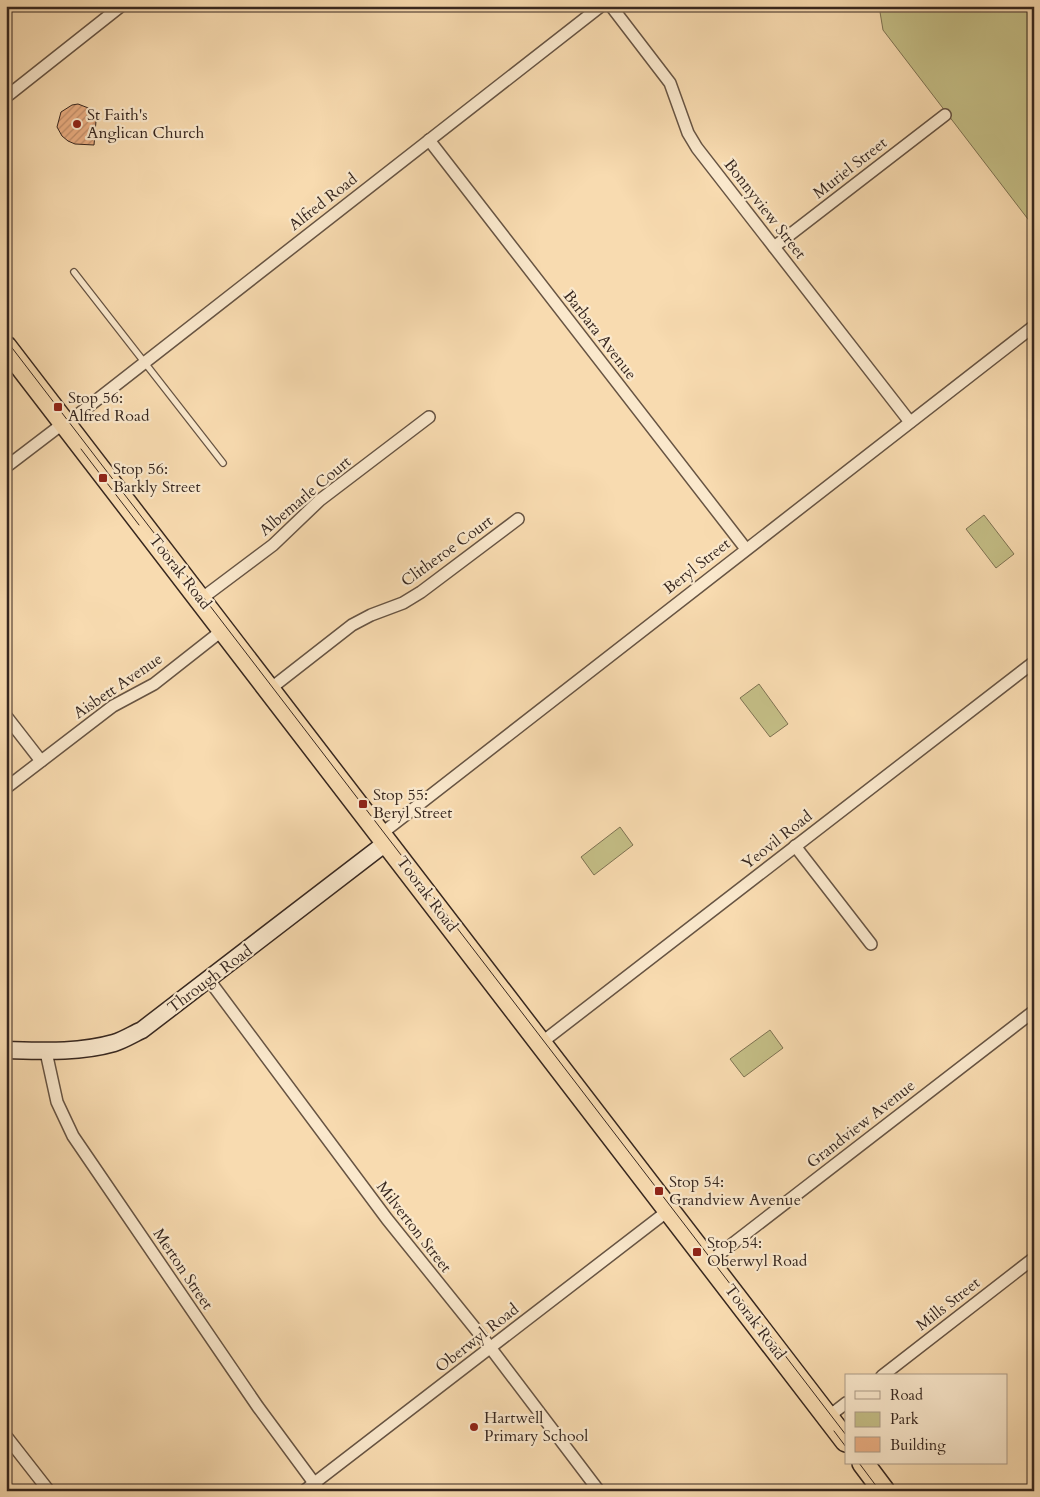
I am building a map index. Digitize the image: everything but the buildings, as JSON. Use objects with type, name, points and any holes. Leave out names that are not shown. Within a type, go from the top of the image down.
[{"type":"highway","name":"Toorak Road","points":[[6,347],[845,1440]]},
{"type":"highway","points":[[864,1464],[884,1491]]},
{"type":"street","points":[[6,97],[121,6]]},
{"type":"street","name":"Alfred Road","points":[[6,467],[145,362],[601,6]]},
{"type":"street","name":"Bonnyview Street","points":[[611,6],[670,83],[688,133],[697,148],[910,422]]},
{"type":"street","name":"Muriel Street","points":[[774,247],[945,115]]},
{"type":"street","name":"Barbara Avenue","points":[[429,140],[746,549]]},
{"type":"street","name":"Beryl Street","points":[[384,838],[746,549],[1034,326]]},
{"type":"street","name":"Albemarle Court","points":[[201,599],[272,545],[320,500],[429,417]]},
{"type":"street","name":"Clitheroe Court","points":[[270,689],[352,625],[371,615],[403,603],[426,589],[518,518]]},
{"type":"street","name":"Aisbett Avenue","points":[[6,788],[113,706],[154,684],[224,629]]},
{"type":"street","name":"Yeovil Road","points":[[541,1043],[1034,662]]},
{"type":"street","points":[[6,716],[41,761]]},
{"type":"street","name":"Through Road","points":[[6,1050],[46,1052],[90,1048],[115,1042],[142,1030],[209,980],[384,838]]},
{"type":"street","points":[[795,846],[871,944]]},
{"type":"street","name":"Milverton Street","points":[[209,980],[387,1219],[490,1348],[599,1491]]},
{"type":"street","name":"Grandview Avenue","points":[[709,1262],[1034,1011]]},
{"type":"street","name":"Merton Street","points":[[46,1052],[57,1102],[73,1136],[258,1408],[317,1487]]},
{"type":"street","name":"Oberwyl Road","points":[[304,1491],[317,1487],[490,1348],[669,1210]]},
{"type":"street","name":"Mills Street","points":[[885,1374],[1034,1258]]},
{"type":"street","points":[[828,1417],[845,1404]]},
{"type":"street","points":[[6,1436],[49,1491]]},
{"type":"lane","points":[[74,272],[223,463]]},
{"type":"green space","points":[[879,6],[1034,6],[1034,227],[883,30]]},
{"type":"green space","points":[[984,515],[1014,554],[996,568],[966,529]]},
{"type":"green space","points":[[759,684],[788,724],[770,737],[740,698]]},
{"type":"green space","points":[[620,827],[633,845],[594,875],[581,857]]},
{"type":"green space","points":[[770,1030],[783,1048],[744,1077],[730,1059]]},
{"type":"tram line","points":[[6,340],[845,1434]]},
{"type":"tram line","points":[[81,449],[139,525]]},
{"type":"tram line","points":[[834,1431],[845,1446]]},
{"type":"tram line","points":[[860,1464],[880,1491]]},
{"type":"place","name":"St Faith's Anglican Church","points":[[77,124]]},
{"type":"place","name":"Stop 56: Alfred Road","points":[[58,407]]},
{"type":"place","name":"Stop 56: Barkly Street","points":[[103,478]]},
{"type":"place","name":"Stop 55: Beryl Street","points":[[363,804]]},
{"type":"place","name":"Stop 54: Grandview Avenue","points":[[659,1191]]},
{"type":"place","name":"Stop 54: Oberwyl Road","points":[[697,1252]]},
{"type":"place","name":"Hartwell Primary School","points":[[474,1427]]}]
